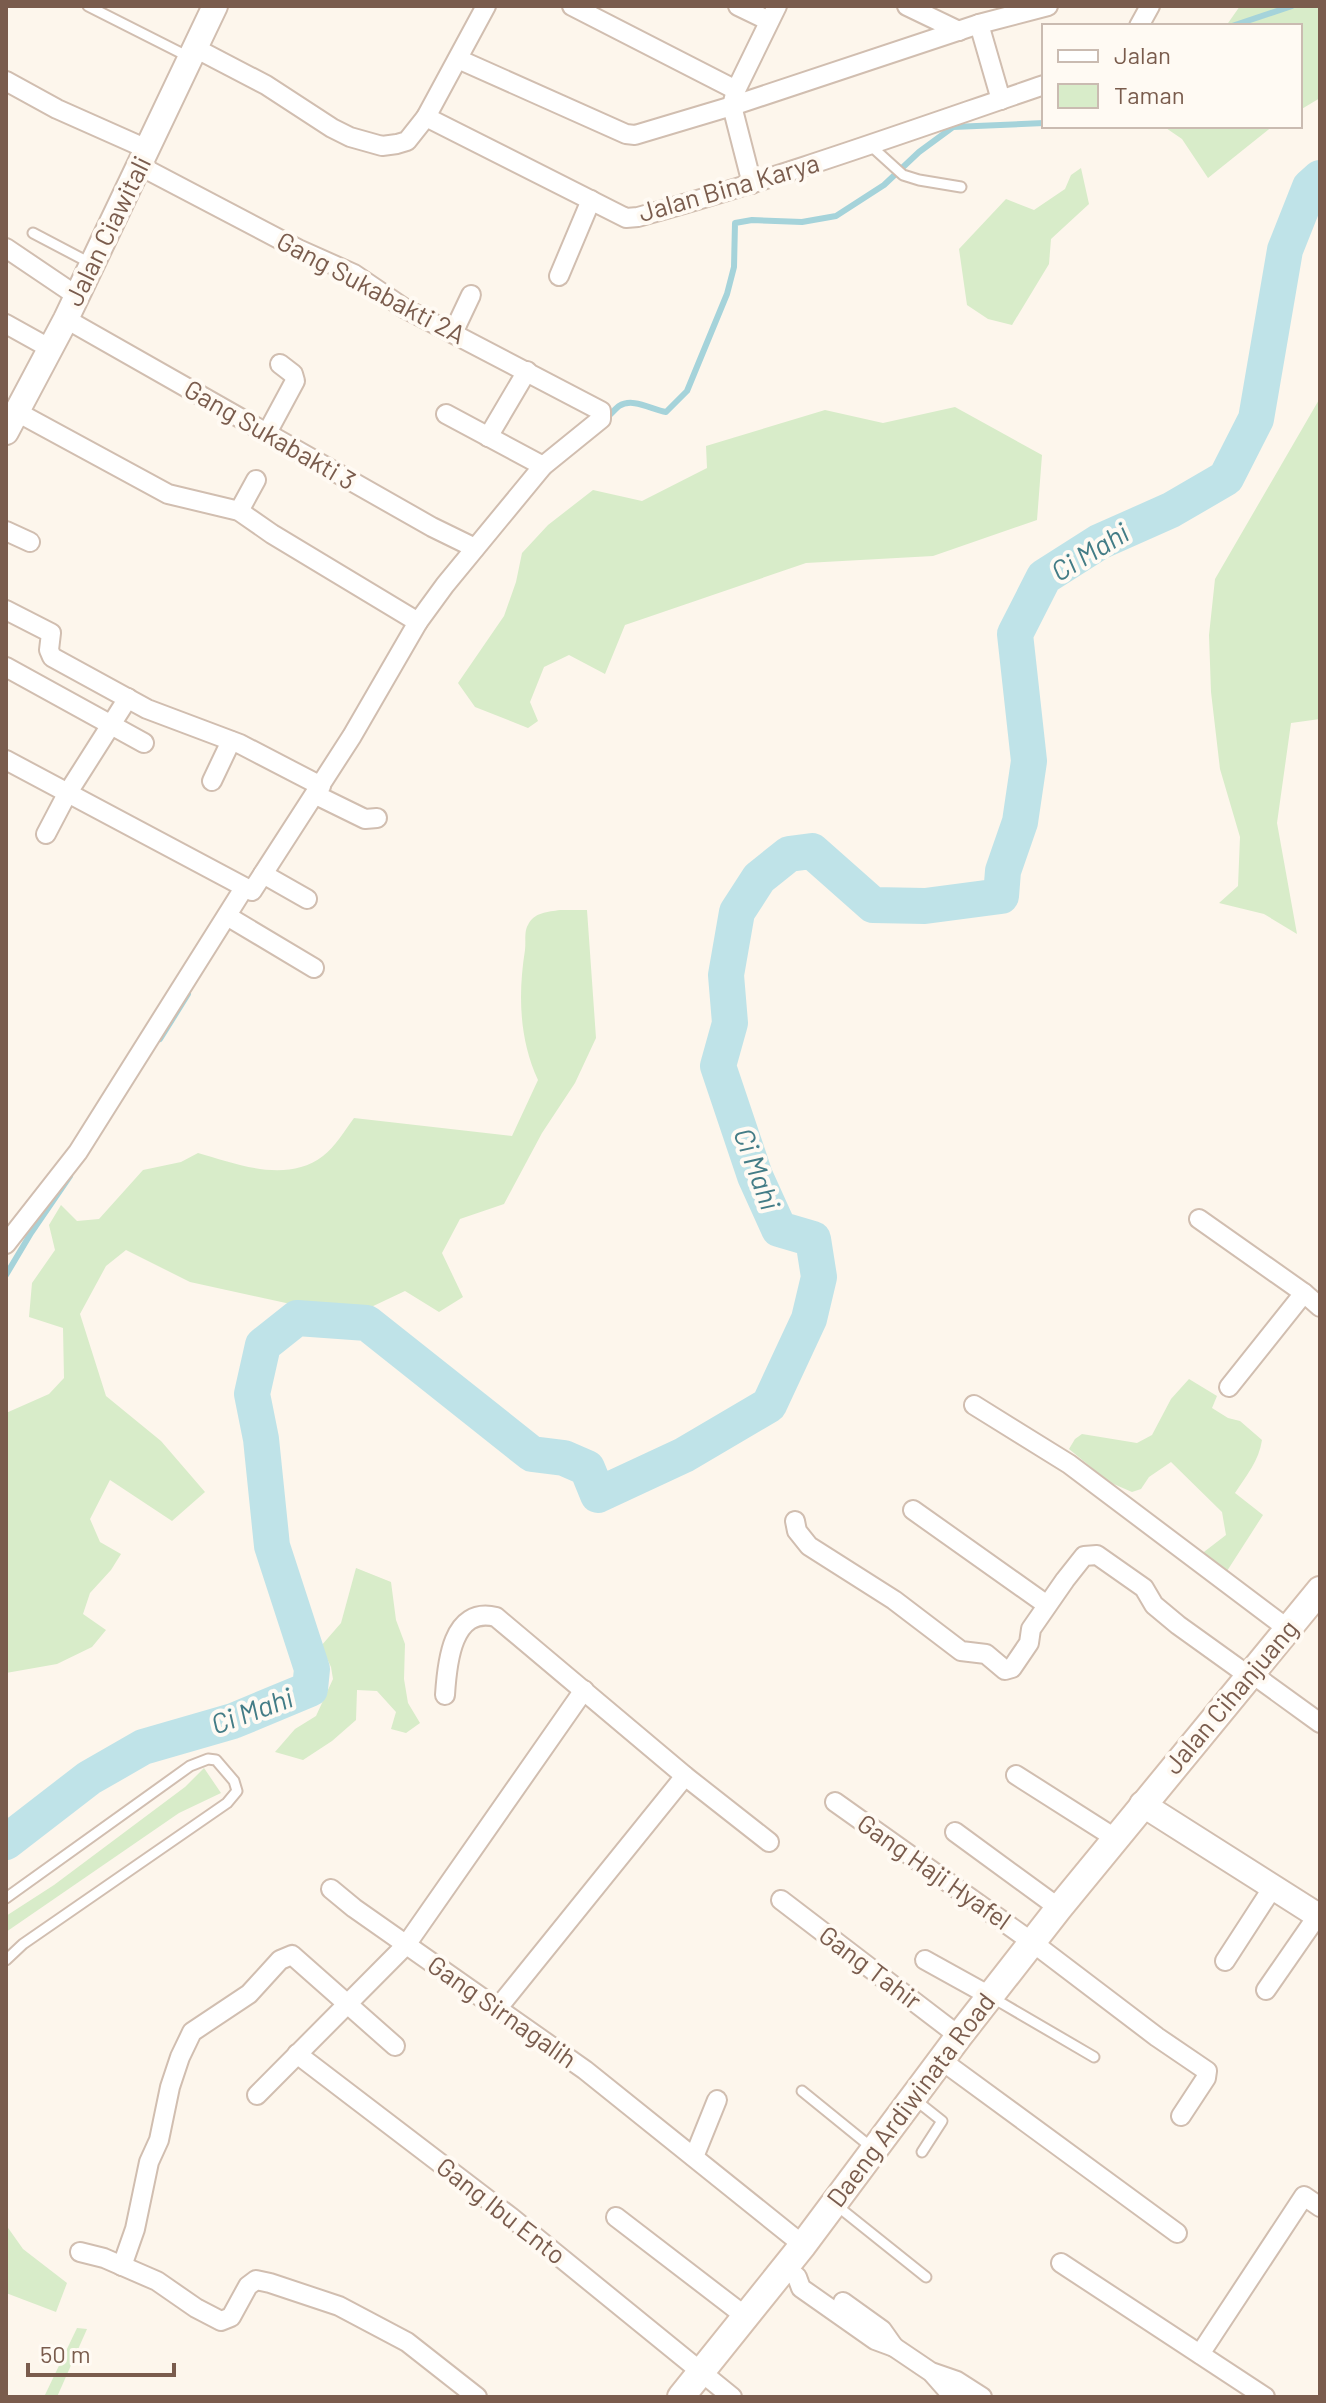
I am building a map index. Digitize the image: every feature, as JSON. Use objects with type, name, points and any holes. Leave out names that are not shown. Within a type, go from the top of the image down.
[{"type":"main road","name":"Jalan Cihanjuang","points":[[1142,1804],[1320,1590]]},
{"type":"main road","name":"Daeng Ardiwinata Road","points":[[681,2397],[745,2316],[791,2273],[803,2245],[959,2036],[983,1993],[1032,1942],[1142,1804]]},
{"type":"street","name":"Jalan Ciawitali","points":[[12,422],[66,319],[215,6]]},
{"type":"street","points":[[197,45],[332,128],[382,146],[407,141],[426,117],[486,6]]},
{"type":"street","points":[[572,6],[734,98]]},
{"type":"street","points":[[738,6],[773,14],[734,98],[752,184]]},
{"type":"street","points":[[907,6],[959,31]]},
{"type":"street","points":[[458,59],[626,134],[645,133],[734,98],[1048,6]]},
{"type":"street","points":[[1140,24],[1150,6]]},
{"type":"street","points":[[979,24],[1001,100]]},
{"type":"street","name":"Gang Sukabakti 2A","points":[[6,81],[298,249],[354,274],[404,308],[601,411],[601,419],[543,466]]},
{"type":"street","name":"Jalan Bina Karya","points":[[426,117],[626,218],[752,184],[1042,86]]},
{"type":"street","points":[[559,276],[591,200]]},
{"type":"street","points":[[6,248],[77,296]]},
{"type":"street","points":[[453,333],[471,295]]},
{"type":"street","name":"Gang Sukabakti 3","points":[[66,319],[432,527],[475,548]]},
{"type":"street","points":[[6,324],[51,349]]},
{"type":"street","points":[[267,433],[295,381],[293,374],[280,364]]},
{"type":"street","points":[[488,437],[527,371]]},
{"type":"street","points":[[6,760],[252,891],[318,790],[418,622],[543,466],[446,414]]},
{"type":"street","points":[[12,422],[168,494],[239,511],[418,622]]},
{"type":"street","points":[[239,511],[256,480]]},
{"type":"street","points":[[6,531],[30,542]]},
{"type":"street","points":[[6,610],[51,633],[49,650],[52,657],[147,709],[231,741],[365,819],[377,818]]},
{"type":"street","points":[[6,667],[144,743]]},
{"type":"street","points":[[46,834],[67,794],[128,698]]},
{"type":"street","points":[[212,781],[231,741]]},
{"type":"street","points":[[263,874],[307,899]]},
{"type":"street","points":[[6,1244],[78,1152],[244,888]]},
{"type":"street","points":[[227,916],[314,968]]},
{"type":"street","points":[[1199,1219],[1320,1307]]},
{"type":"street","points":[[1229,1387],[1304,1293]]},
{"type":"street","points":[[974,1405],[1069,1464],[1288,1629]]},
{"type":"street","points":[[913,1510],[1047,1605]]},
{"type":"street","points":[[795,1521],[797,1531],[809,1546],[894,1600],[961,1651],[986,1654],[1005,1670],[1012,1668],[1027,1647],[1031,1629],[1084,1556],[1097,1555],[1144,1588],[1154,1605],[1166,1615],[1320,1723]]},
{"type":"street","points":[[445,1695],[452,1647],[463,1624],[478,1615],[496,1617],[685,1776],[769,1842]]},
{"type":"street","name":"Gang Sirnagalih","points":[[584,1690],[406,1945],[585,2070],[803,2245]]},
{"type":"street","points":[[1016,1775],[1115,1838]]},
{"type":"street","points":[[497,2009],[685,1776]]},
{"type":"street","name":"Gang Haji Hyafel","points":[[835,1802],[1207,2071],[1206,2078],[1181,2116]]},
{"type":"street","points":[[1142,1804],[1319,1914],[1266,1990]]},
{"type":"street","points":[[955,1832],[1059,1908]]},
{"type":"street","points":[[1225,1961],[1273,1887]]},
{"type":"street","points":[[257,2095],[406,1945],[331,1889]]},
{"type":"street","name":"Gang Tahir","points":[[781,1900],[959,2036]]},
{"type":"street","points":[[122,2266],[135,2229],[149,2162],[159,2140],[170,2087],[192,2032],[249,1994],[288,1955],[295,1956],[395,2046]]},
{"type":"street","points":[[925,1960],[983,1993]]},
{"type":"street","name":"Gang Ibu Ento","points":[[297,2054],[512,2218],[732,2397]]},
{"type":"street","points":[[941,2060],[1177,2233]]},
{"type":"street","points":[[694,2157],[717,2100]]},
{"type":"street","points":[[1200,2354],[1304,2196],[1320,2207]]},
{"type":"street","points":[[616,2217],[745,2316]]},
{"type":"street","points":[[80,2252],[104,2258],[157,2281],[221,2321],[231,2317],[248,2286],[256,2280],[339,2306],[407,2342],[477,2397]]},
{"type":"street","points":[[1061,2263],[1265,2397]]},
{"type":"street","points":[[791,2273],[801,2288],[875,2340],[894,2347],[931,2372],[957,2397]]},
{"type":"street","points":[[931,2372],[957,2381],[982,2397]]},
{"type":"lane","points":[[88,6],[197,45]]},
{"type":"lane","points":[[871,146],[903,175],[961,187]]},
{"type":"lane","points":[[33,233],[92,264]]},
{"type":"lane","points":[[6,1898],[190,1766],[208,1759],[216,1760],[234,1781],[237,1791],[227,1803],[23,1944],[6,1960]]},
{"type":"lane","points":[[983,1993],[1094,2057]]},
{"type":"lane","points":[[802,2091],[874,2149]]},
{"type":"lane","points":[[912,2098],[942,2121],[922,2152]]},
{"type":"lane","points":[[833,2203],[926,2277]]},
{"type":"green space","points":[[1240,6],[1320,6],[1320,98],[1302,109],[1302,24],[1227,24]]},
{"type":"green space","points":[[1166,128],[1270,128],[1208,178],[1182,139]]},
{"type":"green space","points":[[1081,168],[1089,204],[1051,239],[1049,264],[1012,325],[988,319],[967,305],[959,249],[1006,199],[1034,210],[1065,189],[1071,175]]},
{"type":"green space","points":[[1320,398],[1320,719],[1291,723],[1277,823],[1297,934],[1264,914],[1219,903],[1238,886],[1240,837],[1220,769],[1211,692],[1209,635],[1215,579]]},
{"type":"green space","points":[[955,407],[1042,455],[1037,520],[933,556],[806,563],[625,625],[605,674],[569,655],[544,667],[530,702],[538,721],[528,728],[475,707],[458,683],[504,616],[522,553],[548,525],[593,490],[642,501],[707,468],[706,446],[825,410],[883,423]]},
{"type":"green space","points":[[560,910],[587,910],[596,1038],[575,1083],[542,1133],[504,1204],[460,1219],[442,1253],[463,1297],[439,1312],[405,1291],[350,1317],[190,1282],[126,1250],[106,1266],[80,1314],[106,1396],[161,1441],[205,1492],[172,1521],[110,1480],[90,1519],[100,1542],[121,1554],[90,1593],[83,1614],[106,1630],[92,1647],[57,1664],[6,1673],[6,1413],[49,1394],[64,1378],[63,1328],[29,1317],[32,1283],[55,1250],[49,1225],[61,1205],[77,1221],[99,1219],[143,1170],[181,1162],[198,1153],[261,1169],[293,1169],[323,1156],[354,1118],[512,1136],[538,1080],[527,1049],[522,1016],[521,983],[526,930],[538,915]]},
{"type":"green space","points":[[1189,1379],[1217,1396],[1212,1408],[1240,1421],[1262,1440],[1255,1462],[1235,1493],[1263,1515],[1227,1571],[1200,1555],[1226,1535],[1222,1512],[1171,1462],[1149,1477],[1141,1489],[1132,1492],[1109,1482],[1069,1449],[1082,1434],[1137,1443],[1152,1435],[1171,1399]]},
{"type":"green space","points":[[356,1568],[391,1582],[396,1620],[405,1644],[404,1679],[408,1703],[420,1723],[406,1733],[391,1729],[396,1712],[377,1691],[357,1690],[356,1720],[332,1741],[303,1760],[275,1752],[295,1729],[316,1716],[333,1679],[321,1646],[341,1623]]},
{"type":"green space","points":[[204,1768],[221,1793],[179,1813],[6,1932],[6,1916],[54,1885],[185,1787]]},
{"type":"green space","points":[[6,2225],[23,2249],[67,2283],[56,2312],[6,2293]]},
{"type":"green space","points":[[77,2328],[87,2329],[57,2397],[44,2397]]},
{"type":"waterway","points":[[1238,24],[1292,6]]},
{"type":"waterway","points":[[605,420],[617,407],[630,403],[666,412],[687,391],[727,294],[734,267],[735,223],[752,220],[802,222],[836,216],[884,185],[919,152],[953,127],[1042,123]]},
{"type":"waterway","name":"Ci Mahi","points":[[6,1842],[89,1778],[143,1747],[233,1721],[310,1689],[312,1669],[272,1546],[261,1439],[252,1394],[263,1345],[297,1318],[367,1323],[532,1454],[564,1458],[587,1468],[598,1495],[684,1455],[769,1405],[809,1319],[819,1277],[813,1239],[779,1229],[755,1176],[718,1066],[730,1023],[726,975],[737,912],[759,878],[789,854],[812,851],[873,905],[925,906],[1001,896],[1003,871],[1020,822],[1029,761],[1015,634],[1044,577],[1099,542],[1171,510],[1226,478],[1256,419],[1285,250],[1310,187],[1320,178]]},
{"type":"waterway","points":[[160,1039],[188,994]]},
{"type":"waterway","points":[[6,1275],[70,1176]]}]
